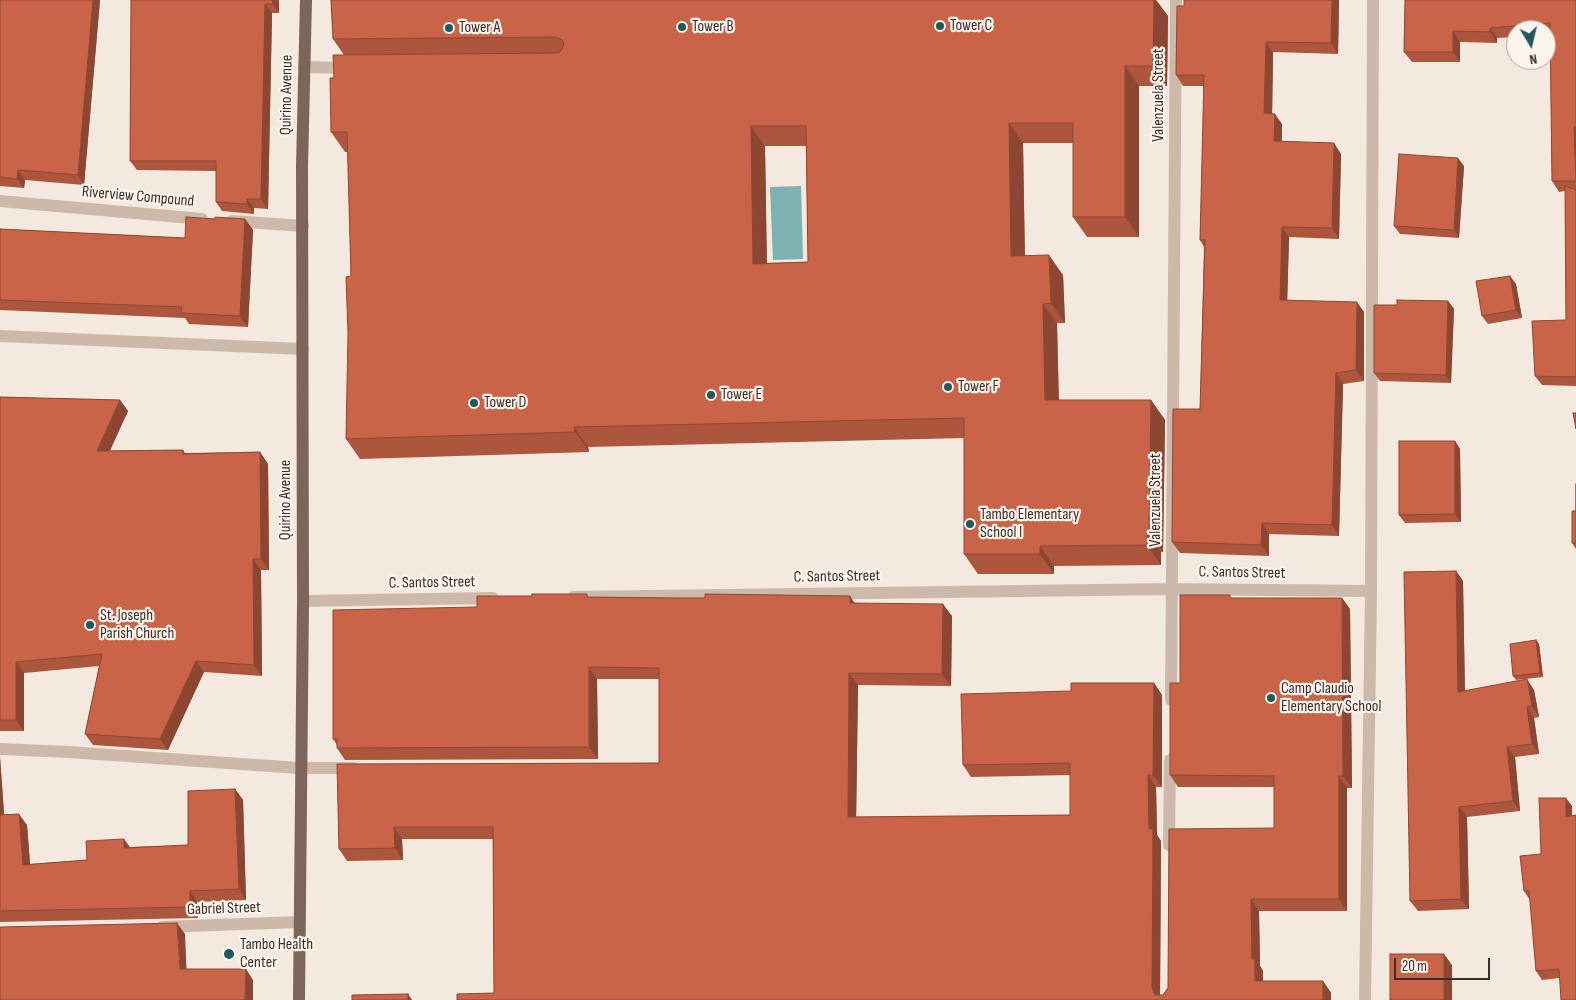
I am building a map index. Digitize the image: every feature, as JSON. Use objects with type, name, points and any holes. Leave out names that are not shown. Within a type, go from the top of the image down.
[{"type":"main road","name":"Quirino Avenue","points":[[299,1000],[298,922],[303,601],[303,226],[306,0]]},
{"type":"street","name":"Valenzuela Street","points":[[1170,716],[1176,0]]},
{"type":"street","points":[[1365,1000],[1371,591],[1373,0]]},
{"type":"street","points":[[304,67],[361,68]]},
{"type":"street","name":"Riverview Compound","points":[[0,201],[303,226]]},
{"type":"street","points":[[0,336],[303,349]]},
{"type":"street","name":"C. Santos Street","points":[[562,597],[1171,589],[1371,591]]},
{"type":"street","name":"C. Santos Street","points":[[303,601],[502,598]]},
{"type":"street","points":[[1169,853],[1170,746]]},
{"type":"street","points":[[0,749],[300,768],[368,768]]},
{"type":"street","name":"Gabriel Street","points":[[147,927],[298,922]]},
{"type":"water","points":[[801,186],[803,259],[773,260],[770,187]]},
{"type":"building","points":[[0,0],[93,0],[78,175],[18,170],[17,179],[0,177]]},
{"type":"building","points":[[131,0],[272,0],[273,4],[265,4],[261,199],[247,199],[247,204],[216,202],[216,161],[130,161]]},
{"type":"building","points":[[331,0],[1154,0],[1153,66],[1125,66],[1125,217],[1073,217],[1073,123],[1009,123],[1011,256],[1049,255],[1051,303],[1043,304],[1045,400],[1151,400],[1149,532],[1147,532],[1147,545],[1040,546],[1040,554],[964,554],[964,418],[574,427],[575,432],[346,439],[348,333],[346,277],[351,276],[347,132],[331,132],[330,78],[334,78],[333,55],[556,53],[560,52],[564,45],[563,41],[556,37],[333,39]],"holes":[[[751,126],[806,126],[808,262],[753,264]]]},
{"type":"building","points":[[1184,0],[1332,0],[1331,43],[1266,42],[1264,113],[1275,114],[1274,141],[1334,143],[1332,228],[1282,227],[1280,300],[1357,302],[1356,370],[1336,373],[1332,525],[1262,523],[1261,545],[1172,542],[1173,409],[1200,409],[1205,240],[1200,240],[1204,75],[1176,75],[1177,6],[1184,6]]},
{"type":"building","points":[[1405,0],[1576,0],[1576,127],[1574,127],[1576,181],[1552,181],[1551,70],[1556,70],[1556,20],[1506,20],[1506,27],[1490,28],[1490,32],[1453,31],[1453,52],[1404,52]]},
{"type":"building","points":[[1399,154],[1458,158],[1454,230],[1394,226]]},
{"type":"building","points":[[1565,186],[1576,190],[1576,377],[1535,376],[1532,321],[1566,320]]},
{"type":"building","points":[[186,217],[245,219],[240,316],[181,313],[182,307],[0,300],[0,229],[185,238]]},
{"type":"building","points":[[1510,276],[1516,310],[1482,316],[1476,281]]},
{"type":"building","points":[[1397,300],[1448,301],[1446,375],[1374,373],[1374,305],[1397,305]]},
{"type":"building","points":[[0,397],[120,400],[97,451],[183,450],[183,454],[260,452],[261,559],[253,559],[254,665],[196,661],[160,739],[85,734],[102,654],[16,662],[16,720],[0,720]]},
{"type":"building","points":[[1573,413],[1576,413],[1576,429]]},
{"type":"building","points":[[1399,441],[1455,441],[1455,514],[1399,515]]},
{"type":"building","points":[[1572,511],[1576,511],[1576,543],[1572,543]]},
{"type":"building","points":[[1456,571],[1458,692],[1527,679],[1532,706],[1527,707],[1532,744],[1507,747],[1513,801],[1459,807],[1461,899],[1410,901],[1404,572]]},
{"type":"building","points":[[532,594],[587,594],[587,597],[679,598],[705,598],[705,594],[850,596],[850,603],[943,604],[942,674],[849,673],[848,817],[1070,815],[1070,763],[963,765],[961,694],[1071,691],[1071,683],[1154,683],[1153,775],[1148,775],[1149,829],[1153,829],[1152,988],[1155,995],[1163,995],[1168,988],[1169,829],[1274,828],[1274,776],[1170,775],[1170,683],[1180,683],[1180,595],[1230,595],[1230,598],[1342,598],[1343,776],[1339,776],[1339,899],[1251,899],[1252,959],[1255,959],[1255,981],[1323,981],[1323,1000],[457,1000],[457,994],[494,993],[493,827],[394,827],[395,848],[339,849],[337,764],[659,763],[659,668],[589,667],[589,747],[337,748],[337,739],[333,739],[333,610],[477,607],[477,596],[532,596]]},
{"type":"building","points":[[1536,640],[1540,673],[1513,676],[1510,644]]},
{"type":"building","points":[[235,789],[239,889],[190,891],[190,907],[0,911],[0,815],[19,814],[23,865],[87,860],[86,841],[124,839],[124,848],[188,845],[188,791]]},
{"type":"building","points":[[1539,798],[1566,798],[1566,817],[1576,815],[1576,1000],[1561,1000],[1559,969],[1536,971],[1529,891],[1524,891],[1520,856],[1541,854]]},
{"type":"building","points":[[177,923],[180,969],[246,969],[245,1000],[0,1000],[0,927]]},
{"type":"building","points":[[1390,954],[1444,954],[1444,1000],[1390,1000]]},
{"type":"building","points":[[408,994],[408,1000],[352,1000],[352,995]]},
{"type":"place","name":"Tower C","points":[[940,26]]},
{"type":"place","name":"Tower B","points":[[682,27]]},
{"type":"place","name":"Tower A","points":[[449,28]]},
{"type":"place","name":"Tower F","points":[[948,387]]},
{"type":"place","name":"Tower E","points":[[711,395]]},
{"type":"place","name":"Tower D","points":[[474,403]]},
{"type":"place","name":"Tambo Elementary School I","points":[[970,524]]},
{"type":"place","name":"St. Joseph Parish Church","points":[[90,625]]},
{"type":"place","name":"Camp Claudio Elementary School","points":[[1271,698]]},
{"type":"place","name":"Tambo Health Center","points":[[229,954]]}]
